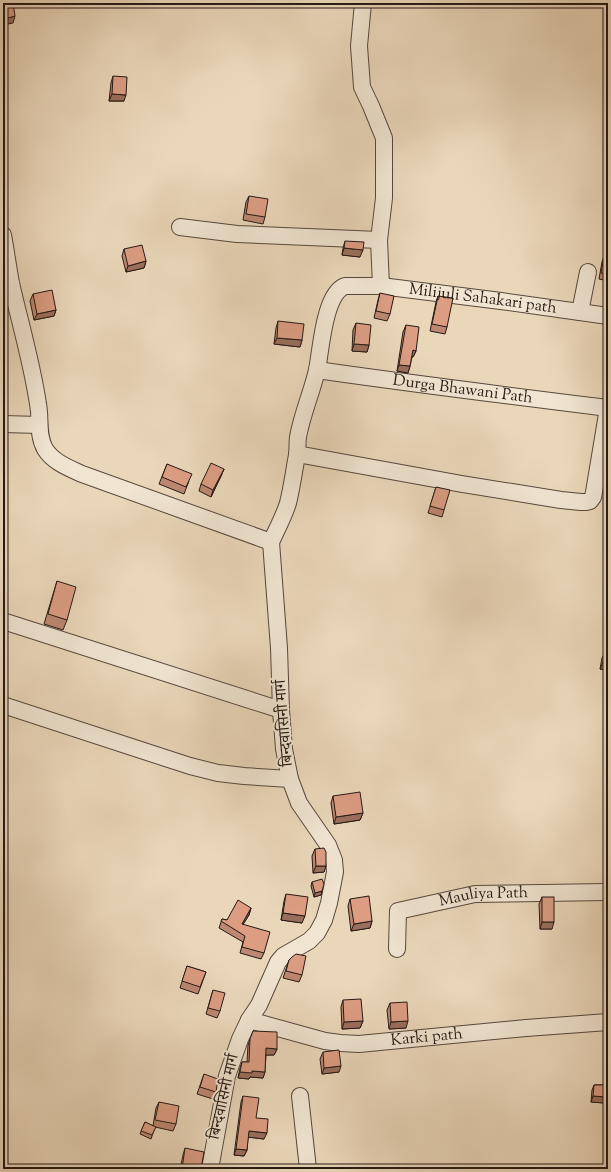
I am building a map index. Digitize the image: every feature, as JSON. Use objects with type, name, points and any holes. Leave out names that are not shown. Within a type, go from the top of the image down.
[{"type":"street","points":[[364,3],[360,46],[362,87],[384,138],[384,198],[379,240],[381,286]]},
{"type":"street","points":[[180,227],[237,234],[379,240]]},
{"type":"street","points":[[3,235],[11,282],[26,342],[38,406],[40,436],[45,450],[50,456],[82,474],[271,542]]},
{"type":"street","points":[[580,312],[588,272]]},
{"type":"street","name":"Milijuli Sahakari path","points":[[271,542],[287,505],[297,454],[298,438],[302,419],[317,370],[323,331],[332,299],[340,288],[345,286],[381,286],[608,316]]},
{"type":"street","name":"Durga Bhawani Path","points":[[317,370],[608,408]]},
{"type":"street","points":[[297,454],[462,484],[561,500],[586,502],[593,497],[608,408]]},
{"type":"street","points":[[3,424],[39,425]]},
{"type":"street","name":"बिन्दवासिनी मार्ग","points":[[210,1169],[227,1076],[240,1039],[249,1020],[259,1005],[278,962],[284,956],[308,941],[317,933],[324,920],[335,872],[334,860],[328,845],[299,803],[290,779],[284,749],[280,710],[279,648],[271,542]]},
{"type":"street","points":[[3,620],[280,710]]},
{"type":"street","points":[[3,705],[190,766],[218,773],[290,779]]},
{"type":"street","name":"Mauliya Path","points":[[397,949],[398,911],[475,894],[608,892]]},
{"type":"street","name":"Karki path","points":[[249,1020],[325,1041],[359,1044],[526,1028],[608,1022]]},
{"type":"street","points":[[300,1096],[308,1169]]},
{"type":"building","points":[[3,3],[13,3],[15,16],[4,19]]},
{"type":"building","points":[[113,76],[127,77],[126,95],[112,94]]},
{"type":"building","points":[[249,196],[268,199],[265,217],[246,214]]},
{"type":"building","points":[[345,241],[364,242],[363,250],[344,248]]},
{"type":"building","points":[[142,245],[146,261],[128,266],[124,249]]},
{"type":"building","points":[[604,256],[608,256],[608,274],[601,273]]},
{"type":"building","points":[[52,290],[56,310],[37,314],[33,294]]},
{"type":"building","points":[[380,293],[394,296],[390,314],[376,311]]},
{"type":"building","points":[[438,296],[453,298],[447,327],[432,324]]},
{"type":"building","points":[[278,321],[304,324],[302,340],[277,338]]},
{"type":"building","points":[[356,323],[371,325],[369,345],[354,344]]},
{"type":"building","points":[[406,325],[419,327],[416,351],[413,350],[410,366],[399,365]]},
{"type":"building","points":[[211,463],[224,469],[213,490],[201,484]]},
{"type":"building","points":[[167,464],[192,474],[186,487],[162,477]]},
{"type":"building","points":[[608,474],[608,486],[606,486]]},
{"type":"building","points":[[436,487],[450,490],[444,510],[430,506]]},
{"type":"building","points":[[57,581],[76,587],[67,620],[48,614]]},
{"type":"building","points":[[605,652],[608,652],[608,663],[603,662]]},
{"type":"building","points":[[360,792],[363,813],[336,817],[333,796]]},
{"type":"building","points":[[324,848],[326,852],[326,866],[316,866],[315,849]]},
{"type":"building","points":[[322,879],[324,884],[322,891],[315,893],[312,882]]},
{"type":"building","points":[[286,894],[308,897],[305,916],[283,913]]},
{"type":"building","points":[[369,896],[372,921],[354,924],[350,899]]},
{"type":"building","points":[[542,897],[554,897],[554,922],[542,922]]},
{"type":"building","points":[[238,900],[251,908],[242,924],[270,932],[264,953],[242,947],[245,936],[221,921],[222,919],[227,920]]},
{"type":"building","points":[[296,954],[306,956],[302,975],[286,971],[289,960]]},
{"type":"building","points":[[187,966],[206,972],[200,987],[182,981]]},
{"type":"building","points":[[213,990],[225,993],[220,1011],[208,1008]]},
{"type":"building","points":[[361,999],[363,1021],[344,1022],[343,1000]]},
{"type":"building","points":[[407,1002],[408,1021],[391,1022],[390,1003]]},
{"type":"building","points":[[253,1031],[277,1032],[277,1049],[266,1048],[265,1072],[240,1072],[242,1062],[249,1062],[250,1039]]},
{"type":"building","points":[[339,1050],[341,1066],[324,1068],[323,1052]]},
{"type":"building","points":[[204,1074],[218,1079],[216,1092],[200,1087]]},
{"type":"building","points":[[594,1085],[608,1085],[608,1117],[606,1117],[606,1097],[593,1096]]},
{"type":"building","points":[[243,1096],[259,1098],[256,1118],[268,1119],[267,1133],[249,1131],[247,1150],[236,1149]]},
{"type":"building","points":[[159,1102],[179,1106],[176,1124],[155,1120]]},
{"type":"building","points":[[145,1122],[156,1127],[152,1135],[141,1131]]},
{"type":"building","points":[[185,1148],[204,1152],[201,1169],[182,1169]]}]
